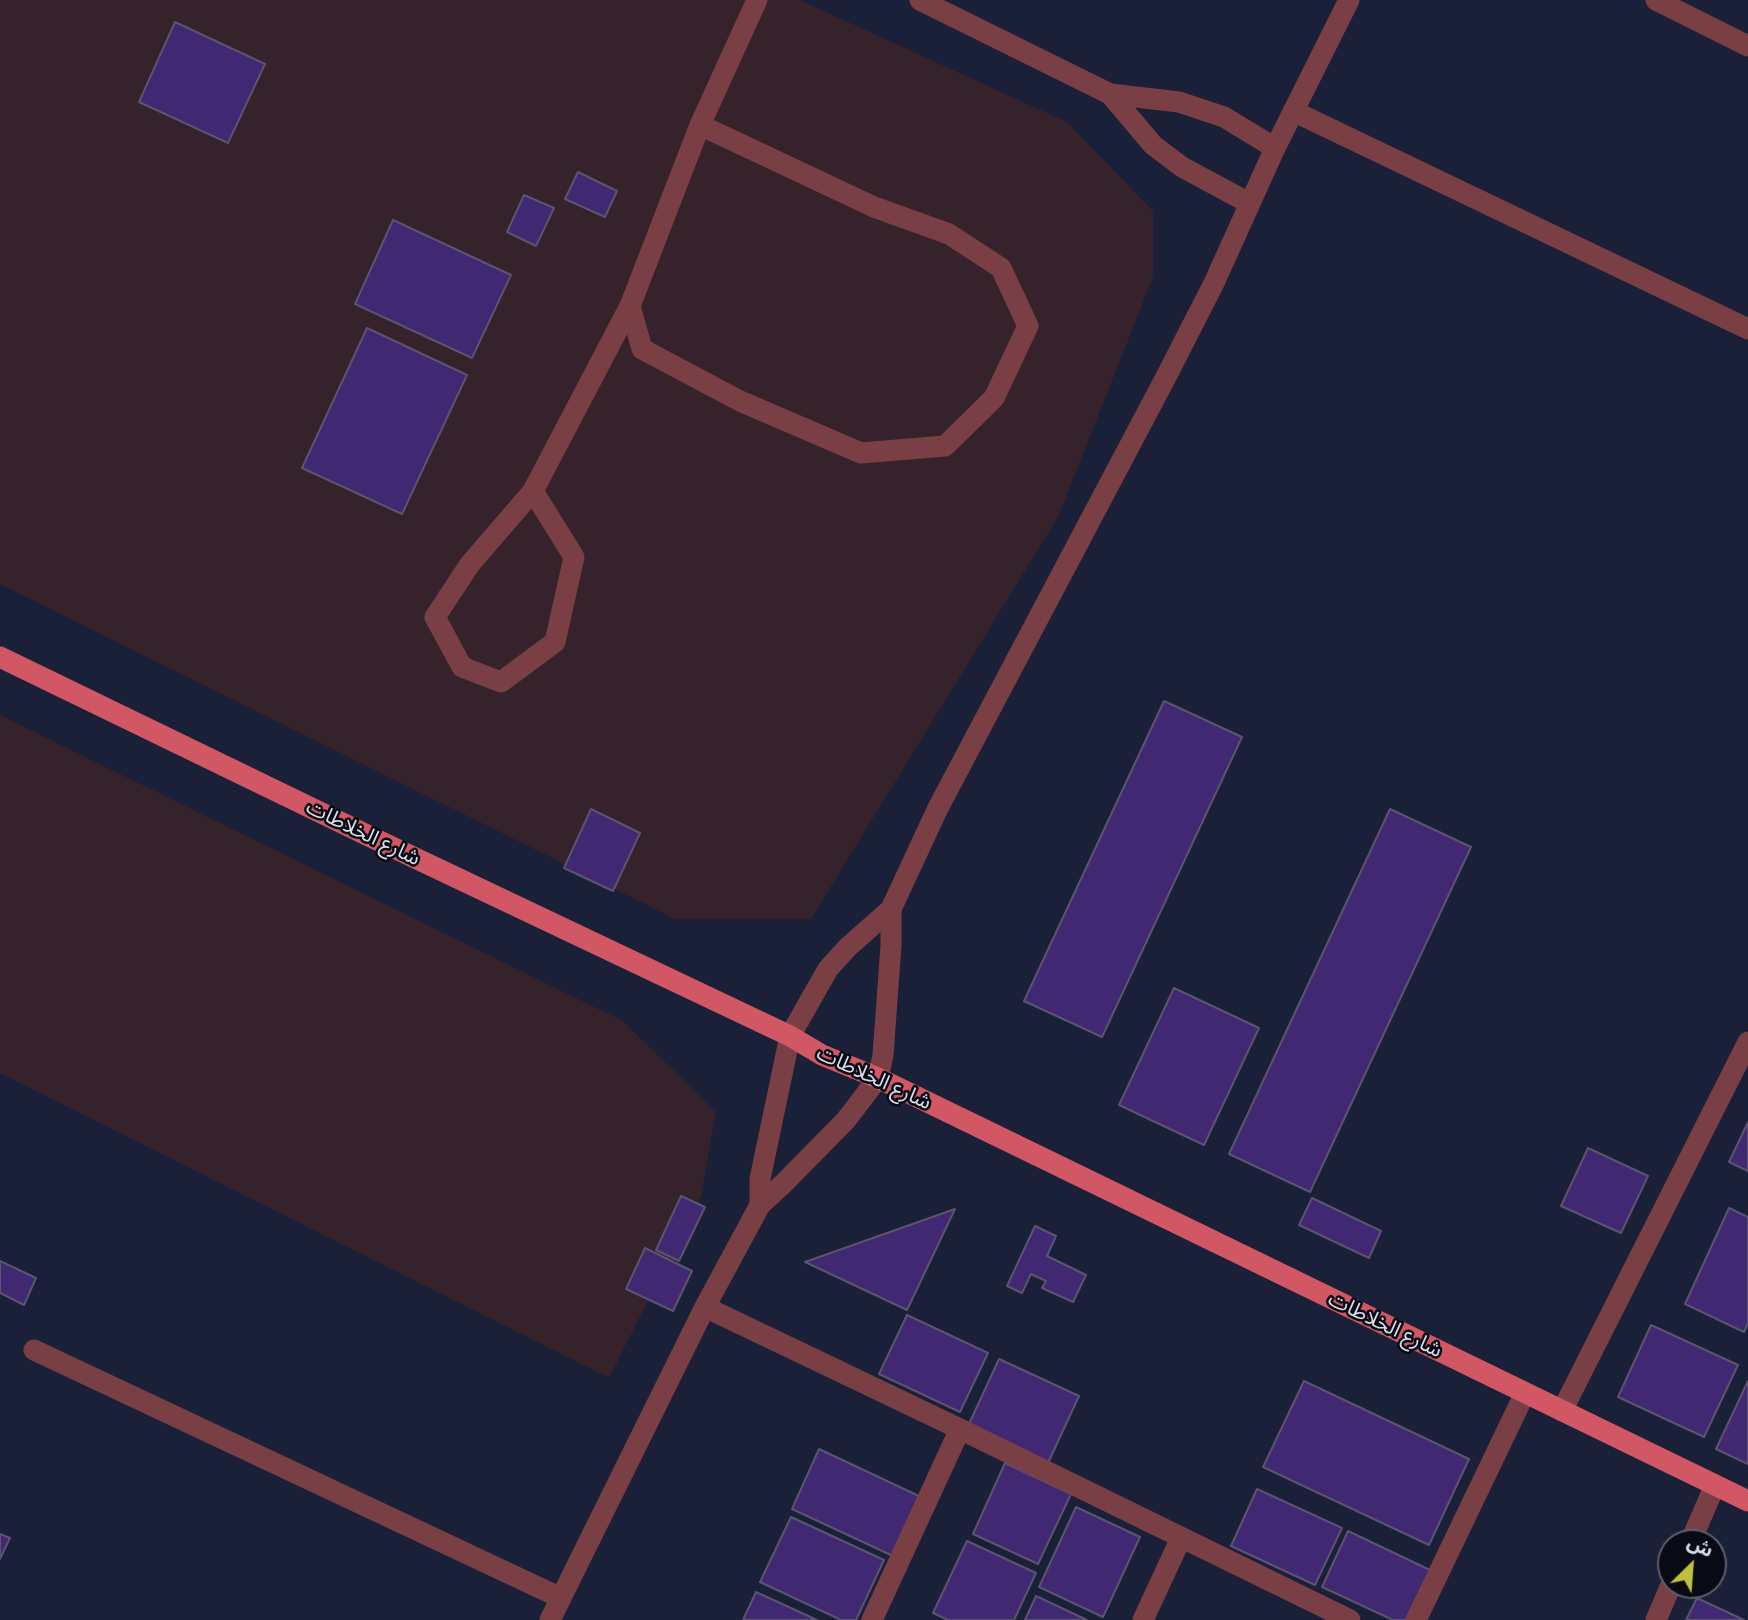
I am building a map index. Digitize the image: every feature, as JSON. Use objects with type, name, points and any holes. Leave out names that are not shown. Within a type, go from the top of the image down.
[{"type":"main road","name":"شارع الخلاطات","points":[[0,657],[790,1036],[822,1055],[878,1078],[1748,1501]]},
{"type":"street","points":[[533,491],[574,557],[555,642],[500,682],[462,667],[435,617],[470,564],[533,491],[630,306],[699,125],[757,0]]},
{"type":"street","points":[[920,0],[1110,94],[1179,102],[1224,117],[1275,148]]},
{"type":"street","points":[[760,1205],[760,1179],[790,1036],[828,969],[848,947],[891,909],[938,808],[1214,283],[1275,148],[1349,0]]},
{"type":"street","points":[[1656,0],[1748,46]]},
{"type":"street","points":[[1110,94],[1153,145],[1182,167],[1249,203]]},
{"type":"street","points":[[1293,111],[1748,329]]},
{"type":"street","points":[[630,306],[642,349],[740,401],[860,453],[945,446],[995,398],[1028,326],[1001,268],[949,234],[874,207],[699,125]]},
{"type":"street","points":[[550,1620],[705,1307],[760,1205],[846,1120],[878,1078],[883,1055],[891,909]]},
{"type":"street","points":[[1562,1410],[1748,1042]]},
{"type":"street","points":[[705,1307],[1350,1620]]},
{"type":"street","points":[[34,1350],[561,1598]]},
{"type":"street","points":[[1416,1620],[1525,1392]]},
{"type":"street","points":[[872,1620],[960,1429]]},
{"type":"street","points":[[1696,1529],[1715,1485]]},
{"type":"street","points":[[1143,1620],[1181,1538]]},
{"type":"street","points":[[1656,1620],[1665,1599]]},
{"type":"shaded area","points":[[0,0],[800,0],[1067,122],[1153,211],[1153,277],[1058,517],[811,919],[675,919],[0,584]]},
{"type":"shaded area","points":[[0,715],[623,1021],[716,1112],[701,1196],[609,1378],[0,1073]]},
{"type":"building","points":[[175,22],[265,64],[228,143],[139,102]]},
{"type":"building","points":[[578,172],[617,191],[605,217],[565,199]]},
{"type":"building","points":[[524,195],[554,208],[536,246],[507,232]]},
{"type":"building","points":[[393,220],[511,275],[472,358],[355,304]]},
{"type":"building","points":[[367,328],[467,375],[402,514],[302,468]]},
{"type":"building","points":[[1164,701],[1242,737],[1102,1037],[1024,1001]]},
{"type":"building","points":[[591,809],[640,833],[613,891],[564,868]]},
{"type":"building","points":[[1390,809],[1471,847],[1310,1192],[1229,1154]]},
{"type":"building","points":[[1174,988],[1259,1028],[1204,1145],[1119,1105]]},
{"type":"building","points":[[1748,1122],[1748,1171],[1729,1162]]},
{"type":"building","points":[[1588,1148],[1648,1176],[1621,1233],[1561,1206]]},
{"type":"building","points":[[681,1196],[705,1207],[679,1261],[656,1250]]},
{"type":"building","points":[[1312,1198],[1381,1231],[1369,1258],[1299,1225]]},
{"type":"building","points":[[1729,1208],[1748,1217],[1748,1323],[1744,1332],[1685,1304]]},
{"type":"building","points":[[955,1209],[907,1310],[805,1262]]},
{"type":"building","points":[[1035,1226],[1056,1236],[1047,1256],[1086,1275],[1073,1302],[1042,1288],[1046,1281],[1031,1274],[1022,1293],[1007,1286]]},
{"type":"building","points":[[645,1248],[692,1271],[673,1311],[626,1289]]},
{"type":"building","points":[[0,1261],[36,1278],[24,1305],[0,1293]]},
{"type":"building","points":[[907,1315],[988,1353],[960,1412],[879,1374]]},
{"type":"building","points":[[1651,1325],[1738,1365],[1704,1437],[1618,1397]]},
{"type":"building","points":[[999,1359],[1079,1396],[1048,1463],[968,1426]]},
{"type":"building","points":[[1304,1381],[1469,1459],[1429,1545],[1263,1467]]},
{"type":"building","points":[[1748,1381],[1748,1464],[1716,1449]]},
{"type":"building","points":[[819,1449],[921,1497],[893,1556],[792,1509]]},
{"type":"building","points":[[1005,1463],[1071,1494],[1038,1564],[973,1534]]},
{"type":"building","points":[[1257,1489],[1342,1528],[1315,1585],[1231,1546]]},
{"type":"building","points":[[1076,1507],[1140,1537],[1103,1617],[1039,1587]]},
{"type":"building","points":[[791,1517],[884,1560],[856,1620],[841,1620],[760,1582]]},
{"type":"building","points":[[1348,1531],[1430,1570],[1407,1620],[1393,1620],[1322,1587]]},
{"type":"building","points":[[0,1534],[10,1538],[0,1559]]},
{"type":"building","points":[[967,1541],[1036,1573],[1014,1620],[948,1620],[933,1613]]},
{"type":"building","points":[[756,1592],[817,1620],[743,1620]]},
{"type":"building","points":[[1036,1596],[1087,1620],[1025,1620]]},
{"type":"building","points":[[1696,1599],[1699,1599],[1744,1620],[1686,1620]]}]
